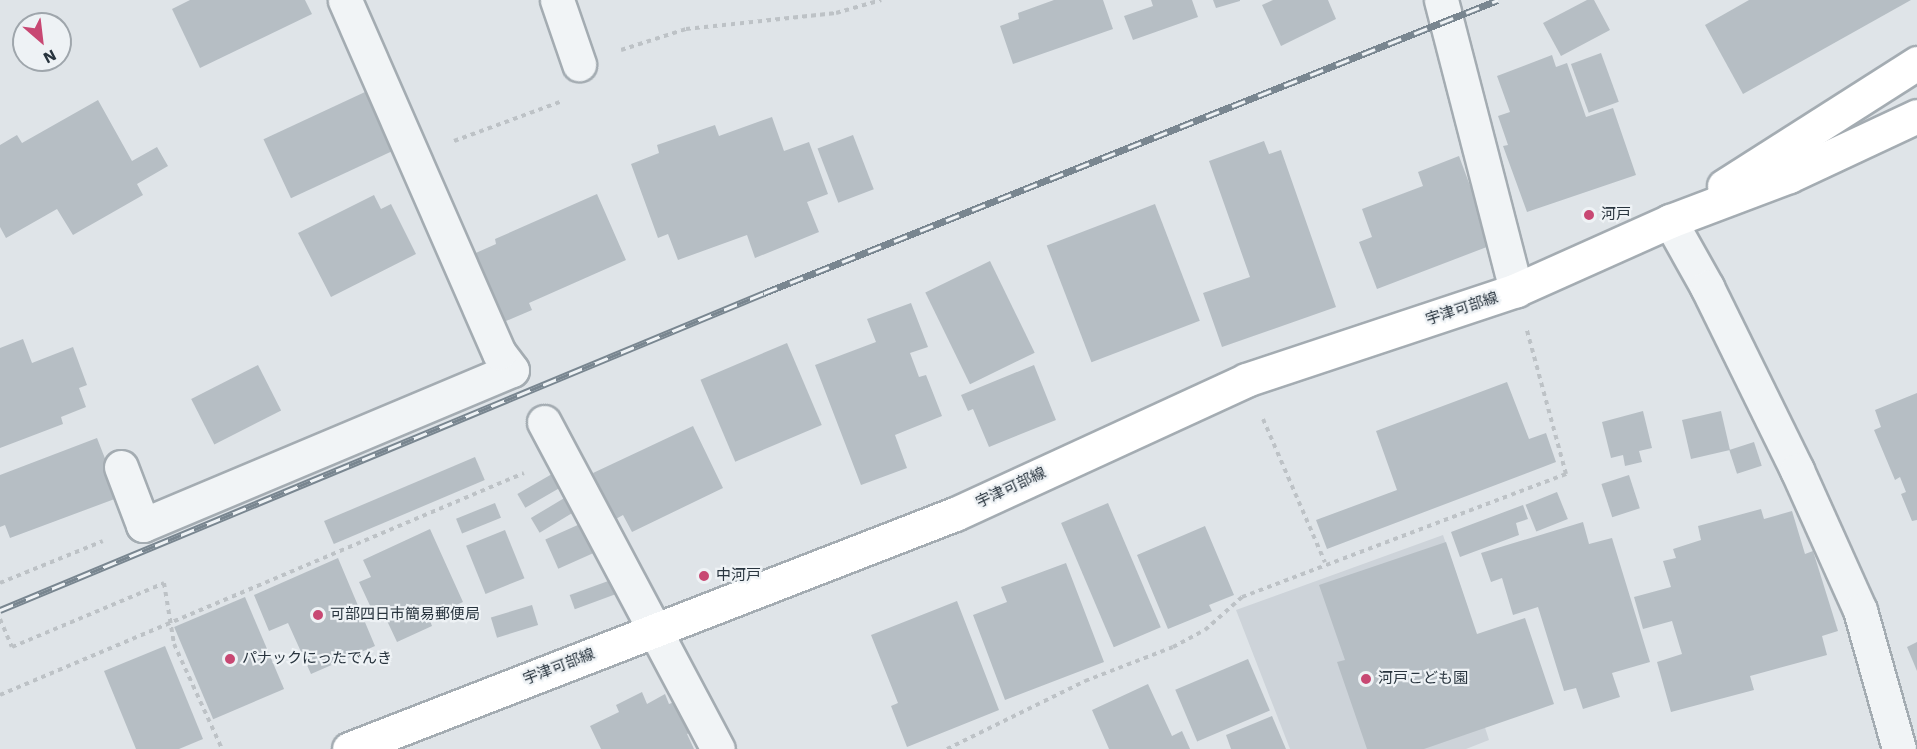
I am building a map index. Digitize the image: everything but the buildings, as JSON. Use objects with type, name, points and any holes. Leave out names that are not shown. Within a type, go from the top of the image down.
[{"type":"main road","name":"宇津可部線","points":[[1670,221],[1917,63]]},
{"type":"main road","name":"宇津可部線","points":[[349,749],[955,514],[1246,380],[1516,290],[1670,221],[1789,177],[1917,116]]},
{"type":"street","points":[[121,467],[143,525],[512,370],[499,353],[345,0]]},
{"type":"street","points":[[557,0],[579,64]]},
{"type":"street","points":[[1441,0],[1516,290]]},
{"type":"street","points":[[1670,221],[1707,287],[1786,448],[1860,610],[1899,749]]},
{"type":"street","points":[[544,422],[559,455],[656,630],[718,749]]},
{"type":"path","points":[[412,156],[573,97],[579,64],[686,29],[836,13],[881,0]]},
{"type":"path","points":[[947,749],[1085,681],[1173,647],[1205,630],[1242,597],[1325,562],[1566,474],[1516,290]]},
{"type":"path","points":[[1246,380],[1325,562]]},
{"type":"path","points":[[0,695],[387,533],[559,455]]},
{"type":"path","points":[[0,583],[143,525]]},
{"type":"path","points":[[0,618],[12,647],[164,584],[174,644],[222,749]]},
{"type":"shaded area","name":"河戸こども園","points":[[1443,535],[1469,611],[1450,618],[1489,740],[1466,749],[1290,749],[1236,610]]},
{"type":"railway","points":[[0,610],[764,293],[1498,0]]},
{"type":"place","name":"河戸","points":[[1589,215]]},
{"type":"place","name":"中河戸","points":[[704,576]]},
{"type":"place","name":"可部四日市簡易郵便局","points":[[318,615]]},
{"type":"place","name":"パナックにったでんき","points":[[230,659]]},
{"type":"place","name":"河戸こども園","points":[[1366,679]]}]
